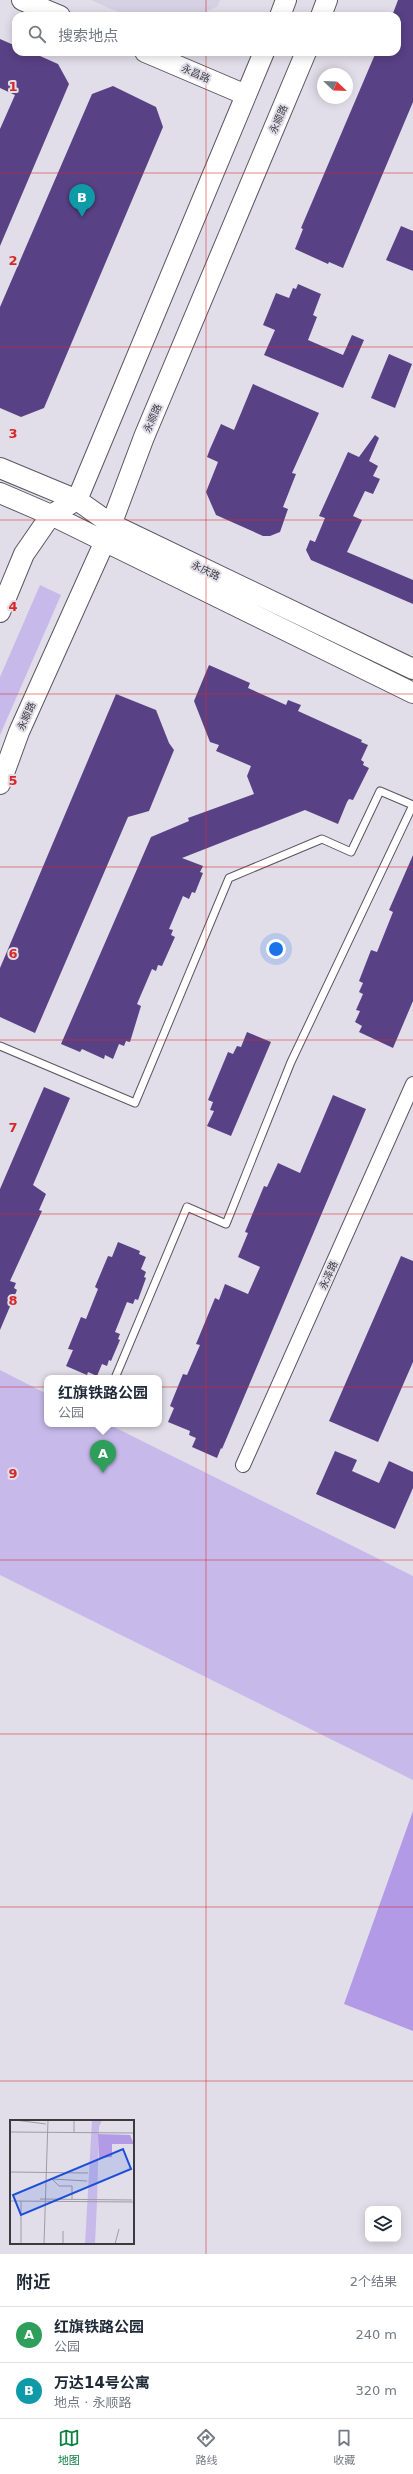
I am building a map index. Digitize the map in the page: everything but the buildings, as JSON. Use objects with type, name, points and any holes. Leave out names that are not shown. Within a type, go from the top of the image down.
[{"type":"main road","points":[[22,0],[50,12]]},
{"type":"main road","points":[[282,12],[286,0]]},
{"type":"main road","points":[[322,12],[327,0]]},
{"type":"main road","name":"永昌路","points":[[154,56],[246,95]]},
{"type":"main road","points":[[0,612],[24,554],[51,515],[77,500],[262,56]]},
{"type":"main road","name":"永顺路","points":[[0,784],[19,732],[108,533],[144,437],[304,56]]},
{"type":"main road","name":"永庆路","points":[[0,468],[77,500],[108,533],[413,693]]},
{"type":"main road","name":"永庆路","points":[[0,493],[51,515],[108,533],[413,669]]},
{"type":"street","name":"永泽路","points":[[243,1465],[413,1084]]},
{"type":"lane","points":[[0,1046],[135,1103],[229,878],[322,839],[351,852],[380,791],[413,805],[291,1062],[226,1224],[187,1207],[117,1375]]},
{"type":"shaded area","points":[[91,0],[220,0],[218,6],[205,12],[118,12]]},
{"type":"shaded area","points":[[40,585],[61,595],[0,735],[0,677]]},
{"type":"shaded area","points":[[0,1370],[44,1392],[44,1427],[114,1427],[413,1576],[413,1780],[0,1575]]},
{"type":"shaded area","points":[[413,1811],[413,2031],[344,2004]]},
{"type":"place","name":"万达14号公寓","points":[[82,217]]},
{"type":"place","name":"红旗铁路公园","points":[[103,1473]]}]
